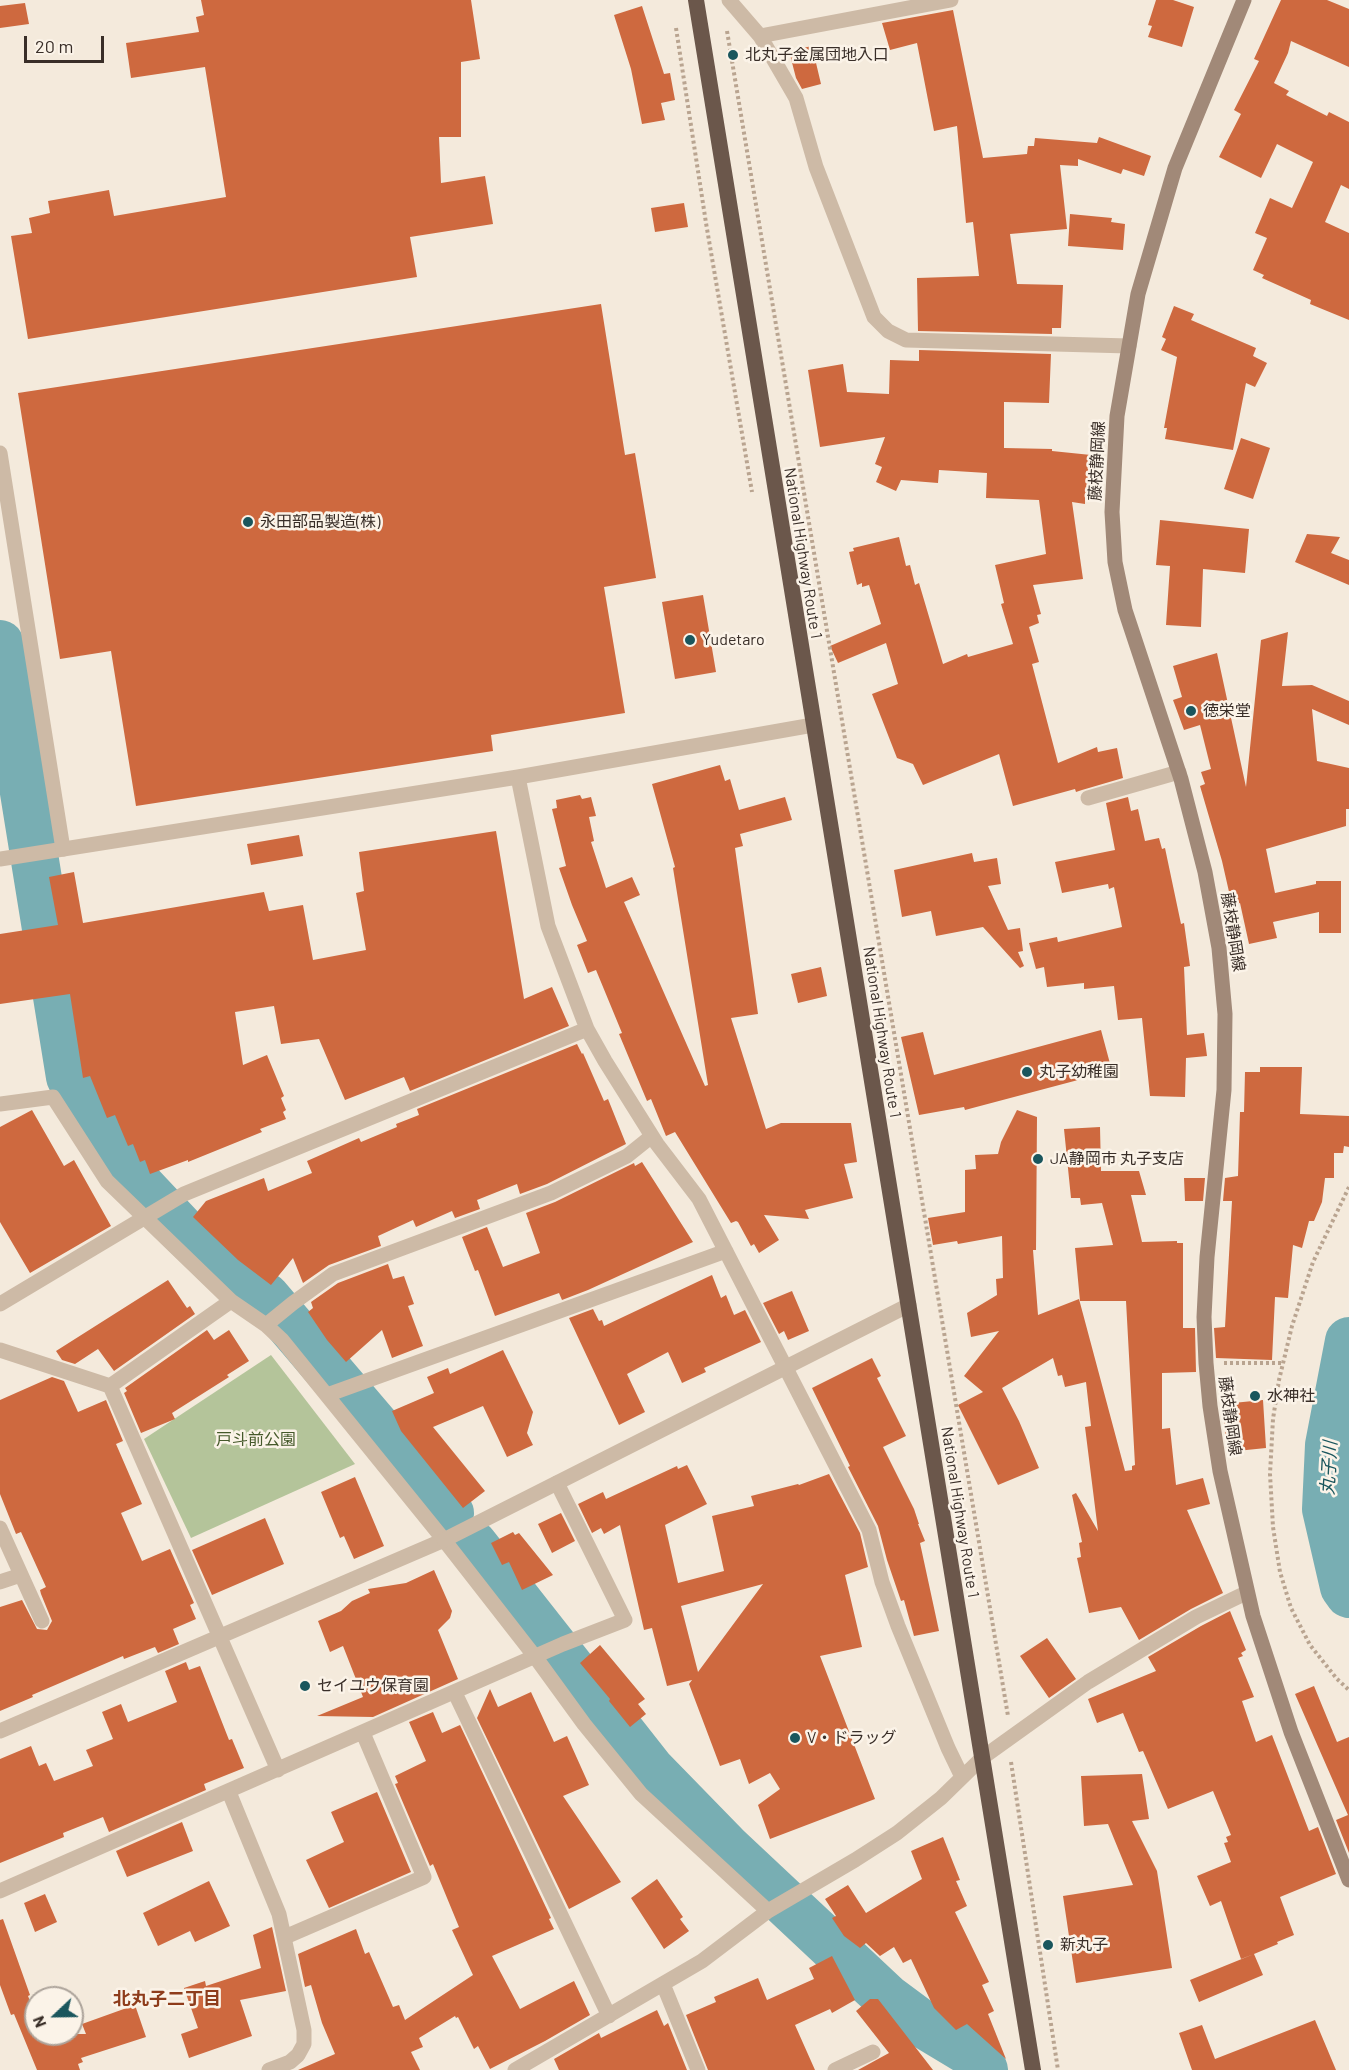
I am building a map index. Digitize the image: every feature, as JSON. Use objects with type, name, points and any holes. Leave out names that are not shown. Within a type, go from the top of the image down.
[{"type":"highway","name":"National Highway Route 1","points":[[696,0],[1033,2070]]},
{"type":"main road","name":"藤枝静岡線","points":[[1244,0],[1175,168],[1138,294],[1117,427],[1112,512],[1115,562],[1125,610],[1179,772],[1205,872],[1219,948],[1226,1014],[1224,1090],[1207,1257],[1204,1317],[1210,1406],[1220,1471],[1246,1593],[1291,1732],[1349,1880]]},
{"type":"street","points":[[729,0],[760,36],[796,98],[816,167],[870,307],[874,317],[888,331],[906,340],[1129,346]]},
{"type":"street","points":[[760,36],[951,0]]},
{"type":"street","points":[[0,453],[63,849]]},
{"type":"street","points":[[8,858],[518,777],[813,725]]},
{"type":"street","points":[[1088,798],[1179,772]]},
{"type":"street","points":[[518,777],[548,926],[587,1029],[652,1136],[699,1200],[868,1530],[882,1582],[898,1626],[962,1778]]},
{"type":"street","points":[[0,1304],[184,1194],[587,1029]]},
{"type":"street","points":[[0,1104],[53,1097],[107,1181],[231,1301],[266,1325],[282,1340],[444,1540],[542,1655],[584,1724],[641,1794],[772,1909]]},
{"type":"street","points":[[266,1325],[333,1274],[551,1193],[627,1156],[652,1136]]},
{"type":"street","points":[[327,1395],[726,1251]]},
{"type":"street","points":[[110,1386],[231,1301]]},
{"type":"street","points":[[0,1731],[444,1540],[909,1305]]},
{"type":"street","points":[[0,1350],[110,1386],[278,1770]]},
{"type":"street","points":[[0,1891],[563,1644],[625,1620],[556,1483]]},
{"type":"street","points":[[0,1528],[42,1621]]},
{"type":"street","points":[[0,1582],[21,1575]]},
{"type":"street","points":[[515,2070],[537,2065],[609,2016],[702,1961],[772,1909],[897,1833],[941,1798],[982,1758],[1088,1682],[1196,1617],[1246,1593]]},
{"type":"street","points":[[455,1693],[609,2016]]},
{"type":"street","points":[[285,1937],[424,1877],[363,1733]]},
{"type":"street","points":[[229,1792],[279,1914],[304,2030],[304,2044],[298,2055],[290,2062],[269,2070]]},
{"type":"street","points":[[663,1984],[698,2070]]},
{"type":"street","points":[[835,2070],[873,2052]]},
{"type":"path","points":[[725,24],[1011,1736],[1011,1758],[1058,2070]]},
{"type":"path","points":[[1349,1187],[1313,1262],[1283,1363],[1273,1419],[1270,1474],[1273,1527],[1280,1572],[1291,1608],[1310,1646],[1349,1690]]},
{"type":"path","points":[[1206,1363],[1283,1363]]},
{"type":"green space","name":"戸斗前公園","points":[[271,1355],[355,1464],[191,1538],[144,1439]]},
{"type":"building","points":[[201,0],[471,0],[480,59],[461,62],[461,137],[439,137],[441,183],[485,176],[493,224],[410,237],[417,277],[28,339],[11,236],[32,233],[29,218],[50,213],[48,201],[109,190],[114,216],[226,197],[205,67],[131,78],[126,43],[199,32],[196,17],[204,15]]},
{"type":"building","points":[[1156,0],[1173,0],[1194,7],[1182,47],[1148,37],[1152,26],[1148,25]]},
{"type":"building","points":[[1281,0],[1327,0],[1349,9],[1349,67],[1291,41],[1274,83],[1289,91],[1286,95],[1327,116],[1329,112],[1349,122],[1349,189],[1341,185],[1325,222],[1349,233],[1349,320],[1310,304],[1311,300],[1262,278],[1264,275],[1253,270],[1267,238],[1255,233],[1270,198],[1292,208],[1313,162],[1277,144],[1261,178],[1219,157],[1241,114],[1234,110],[1259,61],[1254,59]]},
{"type":"building","points":[[25,3],[29,24],[0,28],[0,6]]},
{"type":"building","points":[[642,6],[664,74],[670,73],[675,100],[661,103],[665,120],[642,124],[631,69],[614,15]]},
{"type":"building","points":[[953,10],[983,158],[1027,154],[1028,146],[1034,146],[1035,138],[1097,143],[1099,137],[1151,156],[1144,176],[1123,169],[1121,174],[1078,159],[1078,166],[1060,165],[1067,229],[1010,234],[1017,284],[1063,285],[1061,328],[1052,328],[1052,334],[918,331],[917,278],[979,276],[973,222],[966,223],[957,126],[934,131],[917,43],[890,50],[882,23]]},
{"type":"building","points":[[812,46],[821,84],[802,89],[796,78],[789,51]]},
{"type":"building","points":[[684,203],[688,227],[655,232],[651,208]]},
{"type":"building","points":[[1070,214],[1112,218],[1111,222],[1125,224],[1123,250],[1068,246]]},
{"type":"building","name":"永田部品製造(株)","points":[[601,304],[625,455],[635,453],[656,578],[604,587],[625,713],[491,735],[493,751],[136,806],[111,651],[60,659],[18,393]]},
{"type":"building","points":[[1174,306],[1194,314],[1191,320],[1256,348],[1253,356],[1267,363],[1255,387],[1246,383],[1233,450],[1165,439],[1167,428],[1164,428],[1177,357],[1161,350],[1166,339],[1162,337]]},
{"type":"building","points":[[919,350],[1051,354],[1049,403],[1004,402],[1004,448],[1052,449],[1052,451],[1091,455],[1085,504],[1072,502],[1083,579],[1033,585],[1041,614],[1037,615],[1039,623],[1029,627],[1039,662],[1032,664],[1058,763],[1097,747],[1098,752],[1117,748],[1123,778],[1076,792],[1075,789],[1013,806],[999,754],[923,785],[913,764],[897,758],[872,694],[898,684],[886,643],[838,663],[830,646],[881,624],[869,585],[862,587],[862,583],[857,585],[849,552],[854,551],[853,548],[899,537],[906,566],[910,565],[915,585],[919,583],[943,664],[967,654],[968,657],[1013,644],[1001,604],[1004,603],[995,565],[1046,554],[1039,500],[986,498],[987,473],[939,470],[938,483],[901,480],[896,491],[876,482],[882,467],[875,464],[885,437],[820,447],[808,370],[843,364],[847,392],[889,394],[890,360],[919,361]]},
{"type":"building","points":[[1241,438],[1270,448],[1253,499],[1224,489]]},
{"type":"building","points":[[1160,520],[1249,529],[1245,573],[1203,569],[1201,627],[1166,625],[1170,566],[1156,565]]},
{"type":"building","points":[[1307,534],[1340,537],[1331,553],[1349,560],[1349,585],[1295,562]]},
{"type":"building","points":[[703,595],[716,672],[675,679],[662,602]]},
{"type":"building","points":[[1288,632],[1282,686],[1312,685],[1349,701],[1349,725],[1312,709],[1317,761],[1349,768],[1349,809],[1346,809],[1346,826],[1266,849],[1275,893],[1316,884],[1316,881],[1341,881],[1341,933],[1319,933],[1319,912],[1273,922],[1277,938],[1249,944],[1240,903],[1232,905],[1200,786],[1205,784],[1201,772],[1211,769],[1200,725],[1184,730],[1173,700],[1182,697],[1173,666],[1217,653],[1246,787],[1261,640]]},
{"type":"building","points":[[720,765],[725,781],[730,779],[739,810],[785,797],[792,820],[740,834],[743,846],[735,848],[758,1014],[731,1018],[766,1129],[781,1123],[851,1123],[857,1162],[844,1164],[853,1198],[805,1210],[809,1219],[764,1215],[779,1240],[759,1253],[754,1244],[751,1246],[738,1222],[731,1223],[675,1132],[666,1136],[651,1099],[647,1101],[596,970],[588,973],[577,945],[587,941],[559,868],[566,866],[552,809],[557,808],[556,800],[580,795],[582,799],[591,797],[596,816],[589,817],[594,841],[591,842],[606,888],[632,877],[640,895],[624,902],[705,1086],[708,1085],[673,868],[675,867],[652,784]]},
{"type":"building","points":[[1128,797],[1131,811],[1138,809],[1145,841],[1159,838],[1162,849],[1165,848],[1181,924],[1184,923],[1190,966],[1184,967],[1187,1035],[1204,1033],[1207,1056],[1186,1058],[1185,1097],[1150,1096],[1142,1018],[1118,1020],[1114,986],[1084,989],[1084,983],[1047,987],[1044,967],[1036,969],[1029,943],[1057,937],[1058,942],[1122,927],[1114,887],[1109,889],[1108,884],[1062,893],[1055,862],[1115,850],[1106,803]]},
{"type":"building","points":[[496,831],[524,999],[552,987],[569,1026],[410,1091],[404,1077],[345,1100],[319,1039],[281,1044],[274,1006],[235,1012],[243,1065],[267,1055],[284,1096],[281,1098],[286,1110],[283,1112],[286,1119],[260,1129],[262,1132],[188,1162],[188,1160],[150,1174],[145,1160],[140,1162],[133,1144],[128,1146],[115,1115],[107,1118],[90,1076],[83,1078],[70,994],[0,1004],[0,934],[58,925],[49,877],[74,872],[83,923],[264,892],[269,911],[303,905],[313,960],[366,950],[356,893],[364,891],[359,852]]},
{"type":"building","points":[[299,835],[303,856],[251,865],[247,844]]},
{"type":"building","points":[[972,853],[974,862],[997,858],[1001,884],[988,886],[1008,930],[1020,928],[1023,951],[1018,952],[1024,966],[1020,968],[983,927],[936,936],[931,911],[902,917],[894,870]]},
{"type":"building","points":[[821,967],[827,996],[798,1003],[791,974]]},
{"type":"building","points":[[1101,1030],[1112,1071],[965,1110],[964,1107],[919,1115],[901,1037],[923,1032],[934,1075]]},
{"type":"building","points":[[577,1044],[604,1101],[608,1099],[626,1144],[547,1184],[520,1194],[517,1184],[477,1200],[480,1209],[455,1218],[452,1211],[416,1227],[413,1220],[378,1236],[381,1246],[329,1265],[303,1283],[293,1258],[271,1285],[238,1260],[193,1217],[206,1201],[264,1178],[268,1191],[312,1173],[307,1161],[359,1138],[361,1142],[397,1127],[396,1124],[419,1115],[417,1109]]},
{"type":"building","points":[[1260,1067],[1302,1067],[1300,1114],[1349,1116],[1349,1147],[1344,1146],[1343,1153],[1334,1153],[1334,1178],[1325,1178],[1322,1202],[1314,1221],[1309,1221],[1302,1248],[1293,1245],[1288,1298],[1275,1297],[1272,1360],[1216,1358],[1214,1328],[1225,1327],[1232,1201],[1223,1201],[1225,1178],[1238,1176],[1240,1112],[1244,1112],[1245,1072],[1260,1072]]},
{"type":"building","points":[[32,1110],[64,1166],[74,1160],[111,1226],[30,1273],[0,1222],[0,1127]]},
{"type":"building","points":[[1017,1110],[1037,1117],[1036,1250],[1033,1250],[1038,1315],[1079,1299],[1125,1471],[1132,1470],[1132,1466],[1135,1465],[1126,1301],[1080,1301],[1075,1248],[1113,1245],[1102,1203],[1081,1205],[1080,1198],[1071,1198],[1064,1129],[1100,1127],[1101,1171],[1139,1171],[1146,1195],[1131,1195],[1142,1242],[1177,1241],[1177,1243],[1183,1243],[1183,1328],[1195,1328],[1196,1372],[1162,1373],[1162,1429],[1170,1428],[1176,1485],[1203,1478],[1210,1504],[1187,1510],[1223,1593],[1139,1640],[1121,1607],[1089,1613],[1077,1558],[1081,1557],[1079,1543],[1082,1542],[1072,1495],[1076,1493],[1098,1531],[1085,1427],[1091,1426],[1086,1382],[1065,1387],[1062,1375],[1058,1376],[1053,1358],[1002,1388],[1039,1468],[998,1485],[958,1405],[983,1392],[964,1376],[999,1331],[971,1337],[967,1313],[997,1295],[996,1279],[1003,1278],[1002,1236],[958,1244],[957,1241],[933,1245],[928,1218],[965,1212],[965,1170],[976,1169],[975,1155],[998,1154],[1001,1142]]},
{"type":"building","points":[[642,1162],[693,1242],[562,1300],[559,1293],[495,1316],[478,1270],[475,1271],[462,1237],[487,1227],[503,1267],[540,1253],[526,1213],[555,1202],[634,1163],[635,1166]]},
{"type":"building","points":[[1184,1178],[1205,1178],[1203,1201],[1185,1201]]},
{"type":"building","points":[[388,1264],[393,1279],[404,1276],[414,1304],[408,1306],[423,1346],[392,1358],[382,1330],[346,1362],[327,1340],[308,1312],[313,1308],[311,1302],[338,1283]]},
{"type":"building","points":[[712,1275],[721,1298],[726,1295],[734,1315],[745,1310],[761,1342],[704,1368],[706,1372],[682,1383],[668,1352],[627,1374],[645,1412],[619,1425],[569,1318],[593,1309],[604,1326]]},
{"type":"building","points":[[168,1280],[187,1308],[190,1306],[195,1314],[114,1371],[98,1349],[75,1364],[62,1360],[56,1351]]},
{"type":"building","points":[[792,1291],[809,1331],[788,1340],[784,1331],[779,1334],[763,1303]]},
{"type":"building","points":[[207,1330],[214,1340],[229,1330],[249,1361],[227,1375],[229,1377],[172,1413],[175,1419],[141,1433],[124,1393],[127,1391],[125,1388]]},
{"type":"building","points":[[503,1350],[533,1412],[527,1433],[533,1445],[507,1457],[483,1406],[433,1427],[485,1491],[463,1508],[401,1431],[392,1411],[434,1393],[427,1377],[448,1368],[450,1374]]},
{"type":"building","points":[[872,1358],[881,1376],[877,1378],[906,1436],[883,1447],[914,1509],[925,1541],[920,1543],[939,1631],[914,1636],[904,1600],[901,1601],[887,1560],[878,1526],[812,1388]]},
{"type":"building","points":[[52,1377],[64,1381],[78,1412],[106,1400],[123,1441],[116,1444],[142,1504],[121,1513],[142,1561],[170,1549],[194,1603],[190,1605],[196,1619],[173,1629],[179,1644],[158,1653],[155,1647],[124,1659],[123,1656],[0,1711],[0,1607],[22,1600],[37,1629],[47,1630],[52,1621],[40,1590],[46,1587],[21,1532],[16,1534],[0,1494],[0,1400]]},
{"type":"building","points":[[1263,1400],[1266,1448],[1227,1452],[1223,1404]]},
{"type":"building","points":[[687,1465],[707,1504],[665,1525],[678,1583],[724,1571],[712,1516],[754,1506],[751,1496],[799,1485],[829,1474],[860,1533],[868,1567],[845,1575],[862,1647],[820,1656],[875,1799],[770,1839],[758,1805],[780,1789],[770,1773],[749,1784],[740,1759],[720,1766],[689,1684],[692,1680],[667,1686],[652,1628],[644,1630],[620,1525],[604,1534],[601,1528],[592,1533],[578,1504],[603,1492],[606,1499],[677,1466],[678,1469]],"holes":[[[763,1584],[698,1672],[681,1606]]]},
{"type":"building","points":[[355,1477],[384,1546],[354,1559],[344,1536],[340,1538],[321,1492]]},
{"type":"building","points":[[561,1513],[575,1541],[552,1553],[538,1524]]},
{"type":"building","points":[[265,1518],[284,1564],[212,1595],[192,1550]]},
{"type":"building","points":[[513,1532],[515,1535],[519,1533],[553,1575],[522,1590],[509,1562],[502,1565],[491,1543]]},
{"type":"building","points":[[434,1570],[452,1611],[450,1618],[438,1630],[458,1679],[373,1717],[317,1716],[363,1697],[343,1646],[330,1652],[318,1621],[341,1611],[352,1601],[370,1593],[368,1589],[406,1583]]},
{"type":"building","points":[[1230,1611],[1246,1650],[1241,1653],[1243,1656],[1238,1658],[1254,1697],[1242,1701],[1256,1742],[1272,1735],[1309,1831],[1318,1827],[1336,1874],[1280,1897],[1294,1935],[1241,1959],[1221,1901],[1210,1906],[1197,1876],[1231,1862],[1224,1843],[1228,1842],[1226,1837],[1231,1835],[1213,1791],[1168,1809],[1143,1751],[1139,1752],[1123,1713],[1097,1723],[1088,1699],[1156,1671],[1148,1657]]},
{"type":"building","points":[[1047,1638],[1076,1679],[1049,1698],[1020,1656]]},
{"type":"building","points":[[600,1645],[645,1699],[638,1704],[646,1714],[630,1727],[580,1663]]},
{"type":"building","points":[[186,1662],[189,1670],[200,1666],[229,1740],[232,1739],[244,1768],[204,1784],[206,1790],[109,1832],[103,1817],[63,1833],[64,1837],[0,1863],[0,1759],[31,1746],[39,1766],[46,1763],[54,1781],[93,1766],[86,1750],[113,1739],[102,1712],[121,1704],[128,1722],[177,1702],[165,1671]]},
{"type":"building","points":[[1314,1686],[1337,1742],[1349,1737],[1349,1853],[1336,1820],[1348,1815],[1295,1694]]},
{"type":"building","points":[[490,1689],[498,1707],[531,1692],[554,1742],[567,1736],[589,1785],[563,1796],[621,1882],[569,1909],[477,1718]]},
{"type":"building","points":[[433,1712],[442,1733],[460,1725],[551,1918],[549,1919],[554,1929],[492,1956],[520,2009],[574,1981],[590,2015],[490,2069],[478,2046],[474,2049],[458,2017],[455,2016],[419,2038],[423,2047],[411,2052],[420,2070],[298,2070],[335,2054],[322,2023],[311,1985],[305,1987],[298,1954],[356,1929],[365,1954],[369,1952],[393,2007],[399,2005],[405,2020],[473,1975],[452,1930],[459,1927],[433,1864],[430,1866],[395,1784],[398,1783],[395,1776],[426,1761],[409,1722]]},
{"type":"building","points":[[1142,1774],[1149,1819],[1132,1821],[1157,1871],[1172,1968],[1076,1983],[1063,1896],[1133,1885],[1108,1824],[1084,1826],[1081,1776]]},
{"type":"building","points":[[377,1792],[411,1872],[329,1908],[306,1860],[344,1842],[331,1812]]},
{"type":"building","points":[[182,1822],[193,1851],[127,1877],[116,1851]]},
{"type":"building","points":[[943,1837],[960,1880],[956,1881],[967,1906],[955,1912],[989,1982],[982,1985],[994,2011],[988,2014],[1006,2059],[967,2024],[956,2030],[934,2008],[911,1959],[903,1963],[894,1947],[880,1956],[866,1943],[860,1948],[844,1936],[832,1918],[836,1916],[825,1899],[848,1885],[866,1913],[922,1879],[911,1851]]},
{"type":"building","points":[[657,1879],[683,1917],[680,1919],[689,1931],[664,1949],[631,1898]]},
{"type":"building","points":[[209,1881],[230,1926],[195,1942],[190,1931],[158,1946],[143,1913]]},
{"type":"building","points":[[45,1894],[57,1922],[35,1932],[24,1903]]},
{"type":"building","points":[[3,1919],[27,1986],[24,1986],[24,2038],[14,2014],[11,2015],[0,1985],[0,1920]]},
{"type":"building","points":[[272,1927],[286,1991],[240,2000],[252,2036],[189,2058],[181,2034],[198,2028],[184,1988],[205,1981],[206,1986],[261,1968],[253,1935]]},
{"type":"building","points":[[1254,1954],[1263,1975],[1199,2002],[1190,1980]]},
{"type":"building","points":[[832,1956],[855,2000],[832,2013],[830,2009],[795,2025],[815,2070],[708,2070],[686,2015],[716,2002],[714,1997],[758,1978],[767,2000],[814,1979],[809,1968]]},
{"type":"building","points":[[870,1999],[878,1999],[933,2070],[858,2070],[889,2053],[856,2011]]},
{"type":"building","points":[[135,2005],[146,2037],[81,2058],[83,2062],[78,2064],[80,2070],[37,2070],[27,2046],[84,2046],[84,2034],[86,2034],[84,2023]]},
{"type":"building","points":[[657,2010],[664,2026],[668,2023],[687,2070],[559,2070],[554,2059],[599,2033],[601,2038]]},
{"type":"building","points":[[1315,2020],[1336,2070],[1192,2070],[1179,2033],[1202,2025],[1215,2059]]},
{"type":"waterway","points":[[0,644],[70,1077],[119,1163],[183,1231],[232,1278],[266,1297],[450,1513]]},
{"type":"waterway","name":"丸子川","points":[[1349,1341],[1329,1445],[1326,1509],[1344,1587],[1349,1594]]},
{"type":"waterway","points":[[474,1545],[651,1770],[727,1848],[887,1998],[918,2021],[978,2057],[984,2070]]},
{"type":"place","name":"北丸子金属団地入口","points":[[733,55]]},
{"type":"place","name":"永田部品製造(株)","points":[[248,522]]},
{"type":"place","name":"Yudetaro","points":[[690,640]]},
{"type":"place","name":"徳栄堂","points":[[1191,711]]},
{"type":"place","name":"丸子幼稚園","points":[[1027,1072]]},
{"type":"place","name":"JA静岡市 丸子支店","points":[[1038,1159]]},
{"type":"place","name":"水神社","points":[[1255,1396]]},
{"type":"place","name":"セイユウ保育園","points":[[305,1686]]},
{"type":"place","name":"V・ドラッグ","points":[[795,1738]]},
{"type":"place","name":"新丸子","points":[[1048,1945]]},
{"type":"district","name":"北丸子二丁目","points":[[167,1999]]}]
